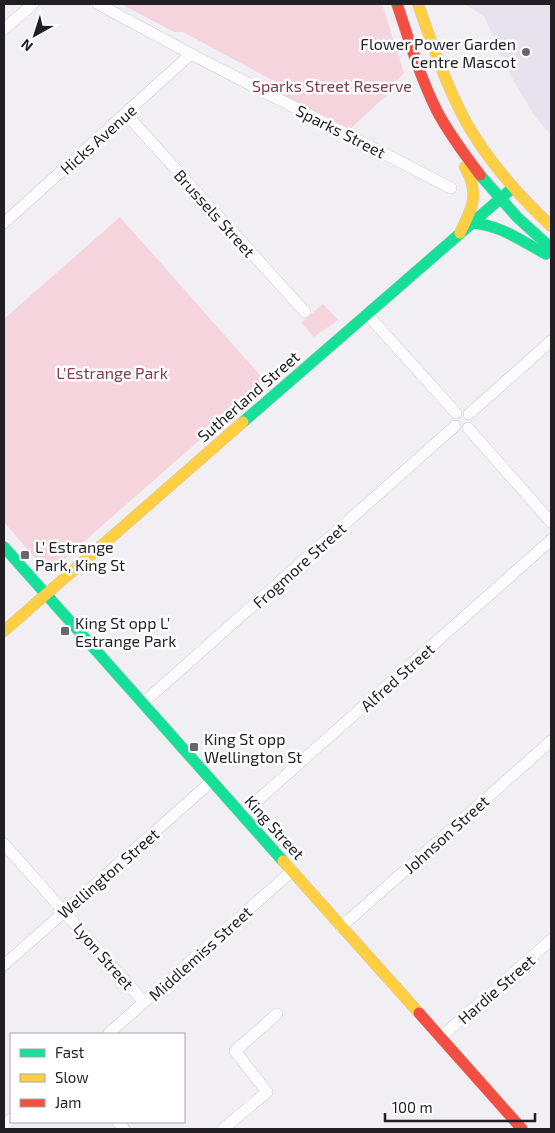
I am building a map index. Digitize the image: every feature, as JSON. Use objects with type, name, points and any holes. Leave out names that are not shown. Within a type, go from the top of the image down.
[{"type":"main road","points":[[397,4],[413,53],[437,111],[450,133],[510,212],[551,248]]},
{"type":"main road","points":[[418,4],[452,92],[467,122],[481,144],[526,202],[551,226]]},
{"type":"main road","points":[[450,133],[459,157],[473,180],[476,195],[473,206],[460,233]]},
{"type":"main road","name":"Sutherland Street","points":[[4,631],[499,198],[514,187]]},
{"type":"main road","points":[[472,222],[486,222],[498,227],[551,256]]},
{"type":"main road","name":"King Street","points":[[4,547],[522,1129]]},
{"type":"street","points":[[4,29],[33,4]]},
{"type":"street","name":"Sparks Street","points":[[98,4],[451,188]]},
{"type":"street","name":"Hicks Avenue","points":[[4,223],[191,54]]},
{"type":"street","name":"Brussels Street","points":[[126,114],[305,312]]},
{"type":"street","points":[[367,314],[456,413]]},
{"type":"street","points":[[469,414],[551,341]]},
{"type":"street","points":[[461,411],[469,414],[472,423],[468,428],[463,430],[455,426],[452,421],[456,413],[461,411]]},
{"type":"street","name":"Frogmore Street","points":[[143,703],[455,426]]},
{"type":"street","points":[[468,428],[551,522]]},
{"type":"street","points":[[551,529],[551,534]]},
{"type":"street","name":"Alfred Street","points":[[242,814],[551,540]]},
{"type":"street","name":"Johnson Street","points":[[342,927],[551,740]]},
{"type":"street","name":"Wellington Street","points":[[4,965],[212,781]]},
{"type":"street","name":"Lyon Street","points":[[4,844],[144,1002]]},
{"type":"street","name":"Middlemiss Street","points":[[109,1033],[292,871]]},
{"type":"street","name":"Hardie Street","points":[[441,1037],[551,940]]},
{"type":"street","points":[[223,1129],[267,1092],[235,1051],[277,1014]]},
{"type":"shaded area","name":"Flower Power Garden Centre Mascot","points":[[464,4],[551,4],[551,135],[534,115],[512,78],[484,16]]},
{"type":"green space","name":"Sparks Street Reserve","points":[[121,4],[382,4],[404,73],[390,88],[392,90],[348,131],[272,90],[276,86],[272,84],[276,82],[183,32],[174,32]]},
{"type":"green space","name":"L'Estrange Park","points":[[120,217],[266,382],[48,573],[4,522],[4,319]]},
{"type":"green space","points":[[323,304],[338,320],[314,337],[301,323]]},
{"type":"traffic: fast","points":[[480,175],[517,217],[551,248]]},
{"type":"traffic: fast","points":[[243,422],[509,191]]},
{"type":"traffic: fast","points":[[472,223],[502,230],[546,254]]},
{"type":"traffic: fast","points":[[4,547],[283,861]]},
{"type":"traffic: slow","points":[[418,4],[446,79],[466,122],[504,177],[551,226]]},
{"type":"traffic: slow","points":[[460,233],[473,200],[472,185],[465,167]]},
{"type":"traffic: slow","points":[[4,631],[243,422]]},
{"type":"traffic: slow","points":[[283,861],[419,1013]]},
{"type":"traffic: jam","points":[[397,4],[420,72],[437,111],[480,175]]},
{"type":"traffic: jam","points":[[419,1013],[522,1129]]},
{"type":"place","name":"Flower Power Garden Centre Mascot","points":[[526,52]]},
{"type":"place","name":"L' Estrange Park, King St","points":[[25,555]]},
{"type":"place","name":"King St opp L' Estrange Park","points":[[65,631]]},
{"type":"place","name":"King St opp Wellington St","points":[[194,747]]}]
